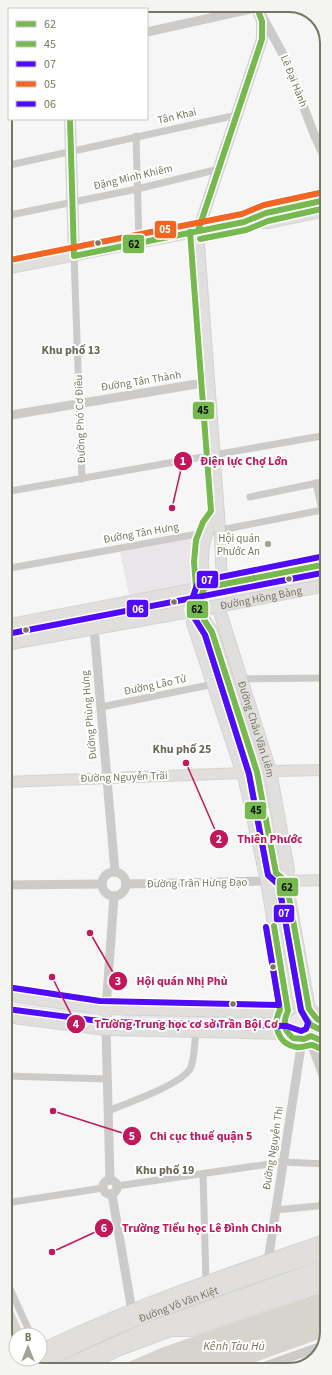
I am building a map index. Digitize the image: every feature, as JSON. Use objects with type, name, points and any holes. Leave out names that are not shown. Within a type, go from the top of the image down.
[{"type":"main road","points":[[212,632],[222,585],[198,231],[262,39],[262,21],[259,12]]},
{"type":"main road","name":"Đường Phó Cơ Điều","points":[[70,120],[74,256]]},
{"type":"main road","points":[[12,268],[244,222],[266,213],[320,201]]},
{"type":"main road","points":[[244,222],[269,223],[320,212]]},
{"type":"main road","points":[[197,609],[204,588],[202,552],[206,533],[218,514]]},
{"type":"main road","name":"Đường Hồng Bàng","points":[[12,625],[320,565]]},
{"type":"main road","name":"Đường Hồng Bàng","points":[[12,643],[320,586]]},
{"type":"main road","name":"Đường Châu Văn Liêm","points":[[218,606],[270,771],[288,870],[286,881],[309,1009]]},
{"type":"main road","name":"Đường Châu Văn Liêm","points":[[197,609],[212,632],[257,772],[272,877],[287,1012]]},
{"type":"main road","name":"Đường Châu Văn Liêm","points":[[197,609],[193,623],[243,773],[272,877]]},
{"type":"main road","points":[[92,610],[94,628]]},
{"type":"main road","points":[[214,684],[240,679]]},
{"type":"main road","points":[[243,773],[320,770]]},
{"type":"main road","name":"Đường Nguyễn Trãi","points":[[12,782],[243,773]]},
{"type":"main road","points":[[272,877],[286,881],[320,880]]},
{"type":"main road","points":[[12,996],[106,1009],[287,1012],[299,1006],[309,1009],[320,1020]]},
{"type":"main road","points":[[106,1009],[106,1030]]},
{"type":"main road","points":[[287,1012],[284,1026],[287,1034],[294,1039],[307,1038],[320,1041]]},
{"type":"main road","points":[[12,1018],[106,1030],[287,1034]]},
{"type":"main road","points":[[307,1038],[320,1025]]},
{"type":"main road","name":"Đường Võ Văn Kiệt","points":[[48,1348],[132,1311],[206,1282],[320,1242]]},
{"type":"main road","name":"Đường Võ Văn Kiệt","points":[[44,1363],[81,1344],[150,1315],[320,1254]]},
{"type":"main road","name":"Đường Võ Văn Kiệt","points":[[70,1363],[172,1320],[320,1267]]},
{"type":"main road","points":[[171,1330],[223,1308],[320,1276]]},
{"type":"main road","name":"Đường Võ Văn Kiệt","points":[[89,1363],[120,1349],[171,1330],[191,1330],[320,1284]]},
{"type":"main road","points":[[91,1353],[120,1349]]},
{"type":"street","points":[[148,32],[235,12]]},
{"type":"street","name":"Lê Đại Hành","points":[[260,12],[286,58],[320,147]]},
{"type":"street","name":"Tân Khai","points":[[12,164],[237,115]]},
{"type":"street","points":[[136,136],[139,243]]},
{"type":"street","name":"Đặng Minh Khiêm","points":[[12,214],[72,201],[137,189],[219,169]]},
{"type":"street","name":"Đường Phó Cơ Điều","points":[[74,256],[82,479]]},
{"type":"street","name":"Đường Tân Thành","points":[[12,415],[209,382]]},
{"type":"street","points":[[12,491],[320,436]]},
{"type":"street","points":[[250,497],[320,482]]},
{"type":"street","points":[[316,483],[320,496]]},
{"type":"street","name":"Đường Tân Hưng","points":[[12,568],[206,533],[320,510]]},
{"type":"street","name":"Đường Phùng Hưng","points":[[94,628],[114,872]]},
{"type":"street","points":[[240,679],[320,678]]},
{"type":"street","name":"Đường Lão Tử","points":[[101,707],[214,684]]},
{"type":"street","points":[[114,872],[121,874],[126,884],[124,892],[114,896],[105,893],[102,884],[106,876],[114,872]]},
{"type":"street","name":"Đường Trần Hưng Đạo","points":[[126,884],[272,877]]},
{"type":"street","points":[[12,885],[102,884]]},
{"type":"street","points":[[106,1009],[114,896]]},
{"type":"street","points":[[106,1030],[108,1110],[113,1187],[132,1311]]},
{"type":"street","points":[[108,1110],[158,1090],[185,1074],[192,1065],[196,1033]]},
{"type":"street","points":[[307,1038],[320,1069]]},
{"type":"street","name":"Đường Nguyễn Thi","points":[[268,1261],[283,1162],[307,1038]]},
{"type":"street","points":[[12,1076],[107,1079]]},
{"type":"street","points":[[12,1202],[103,1188],[107,1194],[113,1187],[283,1162],[320,1164]]},
{"type":"street","points":[[203,1174],[206,1282]]},
{"type":"street","points":[[276,1210],[320,1206]]},
{"type":"street","points":[[12,1293],[27,1327]]},
{"type":"street","points":[[274,1363],[316,1348]]},
{"type":"shaded area","points":[[192,539],[195,543],[196,571],[190,586],[129,595],[120,552]]},
{"type":"shaded area","points":[[320,569],[320,581],[231,599],[228,587]]},
{"type":"shaded area","points":[[15,1003],[90,1014],[94,1016],[95,1021],[90,1024],[13,1012],[12,1005]]},
{"type":"shaded area","points":[[296,1014],[304,1014],[309,1019],[307,1030],[304,1032],[296,1032],[291,1027],[291,1019]]},
{"type":"shaded area","points":[[124,1015],[276,1018],[281,1023],[279,1027],[275,1028],[124,1026],[120,1024],[119,1019]]},
{"type":"water","name":"Kênh Tàu Hủ","points":[[320,1292],[319,1339],[253,1363],[126,1363],[161,1348]]},
{"type":"water","points":[[12,1308],[20,1327],[12,1327]]},
{"type":"transit line","name":"62","points":[[198,231],[262,39],[262,21],[259,12]]},
{"type":"transit line","name":"62","points":[[70,120],[74,256],[244,222],[266,213],[320,201]]},
{"type":"transit line","name":"05","points":[[12,260],[242,214],[264,205],[320,193]]},
{"type":"transit line","name":"45","points":[[200,239],[246,230],[268,221],[320,209]]},
{"type":"transit line","name":"45","points":[[190,232],[211,511],[203,522],[196,540],[194,562],[196,587],[189,610],[205,635],[249,774],[268,875],[279,885],[301,1011],[311,1025],[320,1030]]},
{"type":"transit line","name":"07","points":[[12,1010],[107,1022],[287,1026],[301,1031],[306,1029],[308,1023],[301,1010],[279,885],[268,875],[249,774],[205,635],[189,609],[197,585],[201,581],[320,557]]},
{"type":"transit line","name":"62","points":[[320,565],[204,588],[197,609],[212,632],[257,772],[276,873],[286,881],[309,1009],[320,1020]]},
{"type":"transit line","name":"06","points":[[12,633],[320,573]]},
{"type":"transit line","name":"62","points":[[274,926],[288,1011],[285,1019],[287,1032],[293,1038],[304,1039],[311,1036],[320,1040]]},
{"type":"transit line","name":"45","points":[[266,927],[280,1010],[277,1022],[278,1033],[281,1038],[290,1045],[296,1047],[312,1045],[320,1048]]},
{"type":"transit line","name":"07","points":[[12,988],[100,1001],[279,1005],[266,927]]},
{"type":"place","name":"Điện lực Chợ Lớn","points":[[172,508]]},
{"type":"place","name":"Hội quán Phước An","points":[[268,544]]},
{"type":"place","name":"Thiên Phước","points":[[186,763]]},
{"type":"place","name":"Hội quán Nhị Phủ","points":[[90,933]]},
{"type":"place","name":"Trường Trung học cơ sở Trần Bội Cơ","points":[[52,977]]},
{"type":"place","name":"Chi cục thuế quận 5","points":[[53,1111]]},
{"type":"place","name":"Trường Tiểu học Lê Đình Chinh","points":[[52,1252]]},
{"type":"district","name":"Khu phố 13","points":[[71,350]]},
{"type":"district","name":"Khu phố 25","points":[[182,749]]},
{"type":"district","name":"Khu phố 19","points":[[165,1170]]}]
